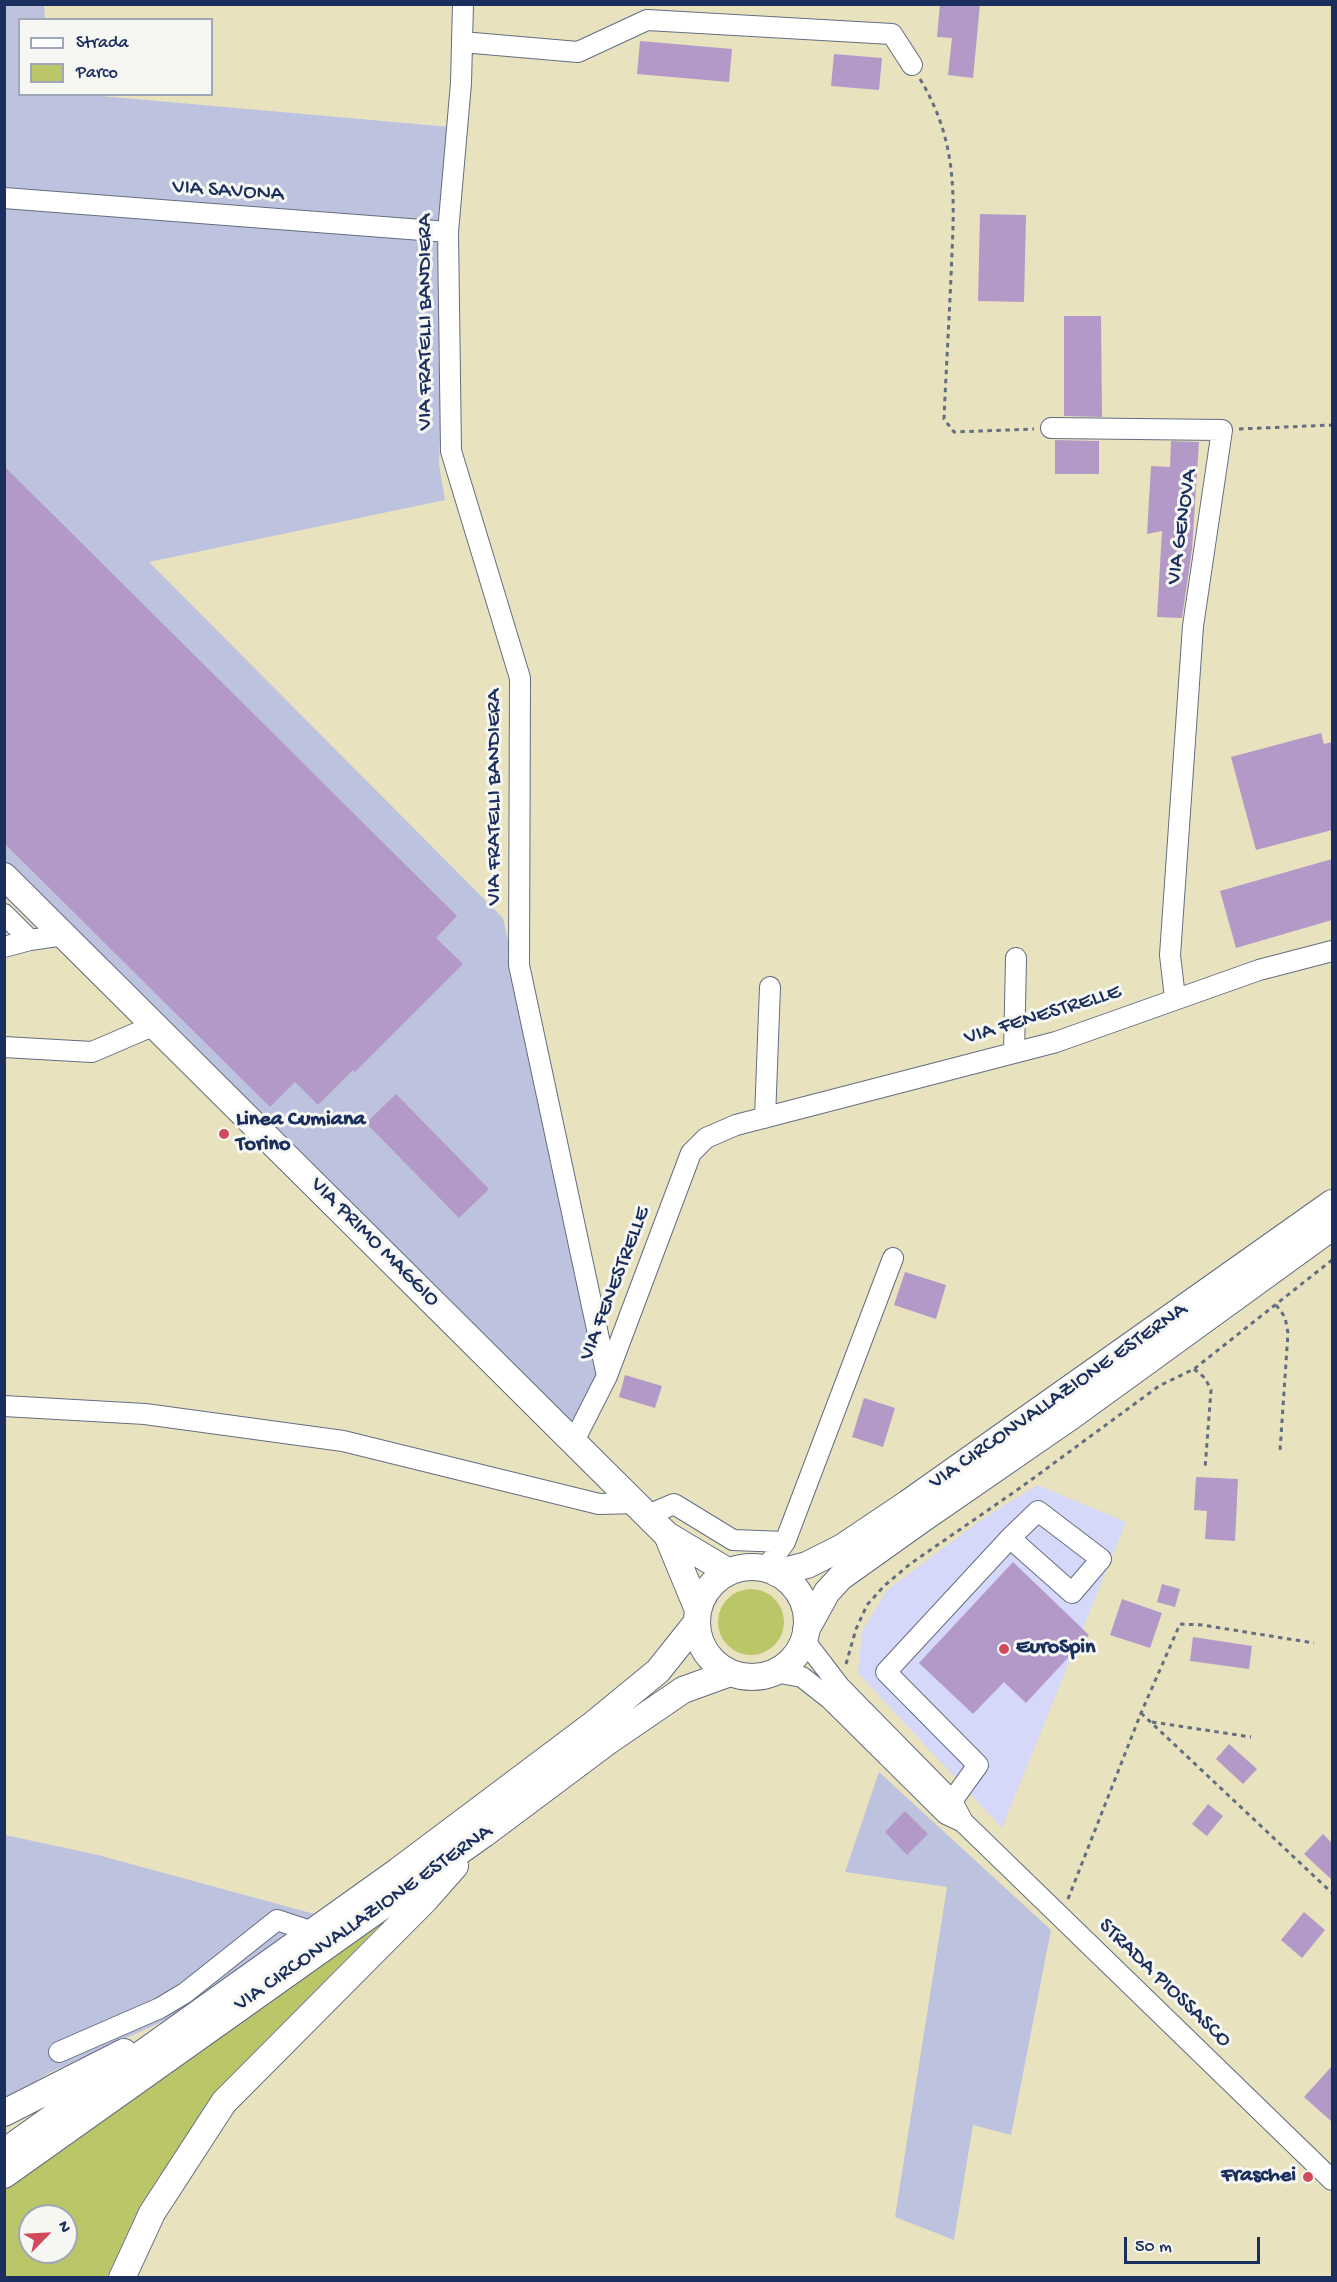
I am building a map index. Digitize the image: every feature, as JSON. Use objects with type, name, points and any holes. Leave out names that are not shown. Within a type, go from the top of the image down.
[{"type":"main road","name":"VIA PRIMO MAGGIO","points":[[4,876],[666,1534],[729,1572]]},
{"type":"main road","name":"VIA CIRCONVALLAZIONE ESTERNA","points":[[771,1571],[807,1565],[841,1548],[1332,1203]]},
{"type":"main road","name":"VIA CIRCONVALLAZIONE ESTERNA","points":[[805,1635],[827,1592],[841,1577],[1073,1415],[1332,1227]]},
{"type":"main road","name":"VIA PRIMO MAGGIO","points":[[666,1534],[697,1616]]},
{"type":"main road","points":[[747,1567],[771,1571],[787,1580],[799,1594],[804,1607],[805,1635],[791,1661],[775,1672],[760,1677],[746,1677],[730,1673],[714,1662],[698,1635],[697,1616],[703,1596],[712,1584],[729,1572],[747,1567]]},
{"type":"main road","name":"VIA CIRCONVALLAZIONE ESTERNA","points":[[4,2175],[476,1825],[658,1671],[697,1616]]},
{"type":"main road","name":"VIA CIRCONVALLAZIONE ESTERNA","points":[[4,2152],[313,1932],[476,1825],[607,1743],[682,1690],[730,1673]]},
{"type":"main road","points":[[122,2277],[152,2213],[224,2102],[425,1900],[476,1825]]},
{"type":"main road","points":[[4,2113],[199,2014]]},
{"type":"street","name":"VIA FRATELLI BANDIERA","points":[[463,4],[461,83],[448,232],[451,451],[520,678],[519,965],[607,1376]]},
{"type":"street","points":[[462,42],[578,52],[647,20],[892,34],[912,65]]},
{"type":"street","name":"VIA SAVONA","points":[[4,198],[448,232]]},
{"type":"street","points":[[1051,428],[1222,430]]},
{"type":"street","name":"VIA GENOVA","points":[[1175,998],[1170,955],[1193,626],[1222,430]]},
{"type":"street","points":[[4,914],[30,940]]},
{"type":"street","points":[[4,947],[64,935]]},
{"type":"street","name":"VIA FENESTRELLE","points":[[574,1441],[607,1376],[691,1153],[706,1138],[736,1125],[1056,1042],[1259,970],[1332,951]]},
{"type":"street","points":[[1014,1053],[1016,958]]},
{"type":"street","points":[[765,1118],[770,987]]},
{"type":"street","points":[[4,1047],[92,1052],[154,1025]]},
{"type":"street","points":[[771,1571],[893,1258]]},
{"type":"street","points":[[4,1406],[145,1414],[342,1442],[599,1504],[642,1509],[674,1504],[733,1540],[784,1542]]},
{"type":"street","points":[[952,1801],[978,1765],[886,1672],[1010,1538],[1038,1511],[1101,1560],[1072,1593],[1010,1538]]},
{"type":"street","name":"STRADA PIOSSASCO","points":[[805,1635],[840,1687],[952,1801],[963,1822],[1332,2181]]},
{"type":"street","name":"STRADA PIOSSASCO","points":[[775,1672],[802,1677],[830,1699],[946,1814],[963,1822]]},
{"type":"street","name":"VIA CIRCONVALLAZIONE ESTERNA","points":[[59,2052],[160,2008],[177,1998],[277,1920],[313,1932]]},
{"type":"path","points":[[912,65],[931,97],[949,149],[954,189],[944,419],[954,432],[1051,428]]},
{"type":"path","points":[[1222,430],[1332,425]]},
{"type":"path","points":[[840,1687],[855,1629],[867,1605],[884,1586],[930,1550],[1020,1488],[1159,1386],[1194,1369],[1332,1260]]},
{"type":"path","points":[[1276,1305],[1285,1317],[1288,1333],[1280,1451]]},
{"type":"path","points":[[1194,1369],[1205,1378],[1212,1390],[1205,1469]]},
{"type":"path","points":[[1060,1918],[1141,1713],[1180,1624],[1202,1625],[1314,1643]]},
{"type":"path","points":[[1141,1713],[1332,1893]]},
{"type":"path","points":[[1151,1722],[1251,1737]]},
{"type":"shaded area","points":[[4,5],[44,6],[45,18],[18,18],[18,96],[101,96],[450,127],[439,464],[445,500],[149,562],[503,918],[607,1376],[574,1441],[5,876]]},
{"type":"shaded area","points":[[1037,1485],[1126,1522],[1002,1828],[858,1673],[862,1632],[887,1590],[981,1520]]},
{"type":"shaded area","points":[[879,1772],[1051,1930],[1011,2135],[973,2125],[954,2240],[895,2217],[947,1887],[845,1872]]},
{"type":"shaded area","points":[[5,1835],[98,1855],[318,1915],[179,2014],[49,2073],[5,2100]]},
{"type":"green space","points":[[744,1589],[758,1589],[770,1594],[779,1603],[784,1622],[782,1635],[775,1646],[758,1655],[744,1655],[732,1650],[723,1641],[718,1629],[718,1615],[723,1603],[732,1594]]},
{"type":"green space","points":[[399,1906],[214,2093],[140,2206],[107,2277],[5,2277],[4,2189]]},
{"type":"building","points":[[940,4],[980,4],[973,78],[948,75],[952,38],[937,37]]},
{"type":"building","points":[[640,41],[732,49],[729,82],[637,74]]},
{"type":"building","points":[[834,54],[882,58],[879,90],[831,86]]},
{"type":"building","points":[[980,214],[1026,215],[1024,302],[978,301]]},
{"type":"building","points":[[1064,316],[1101,316],[1102,417],[1064,416]]},
{"type":"building","points":[[1055,440],[1099,441],[1099,474],[1055,474]]},
{"type":"building","points":[[1171,441],[1199,442],[1192,549],[1182,618],[1157,617],[1162,531],[1147,534],[1151,466],[1170,467]]},
{"type":"building","points":[[4,466],[457,916],[436,938],[463,964],[355,1072],[353,1070],[318,1105],[295,1082],[270,1107],[4,843]]},
{"type":"building","points":[[1321,733],[1324,744],[1332,742],[1332,830],[1256,850],[1231,757]]},
{"type":"building","points":[[1332,859],[1332,920],[1236,948],[1220,891]]},
{"type":"building","points":[[396,1094],[489,1189],[459,1218],[366,1123]]},
{"type":"building","points":[[905,1272],[946,1285],[936,1319],[894,1305]]},
{"type":"building","points":[[625,1375],[662,1386],[655,1408],[619,1397]]},
{"type":"building","points":[[864,1398],[895,1408],[883,1447],[852,1437]]},
{"type":"building","points":[[1196,1477],[1238,1479],[1235,1541],[1205,1539],[1207,1511],[1194,1510]]},
{"type":"building","name":"EuroSpin","points":[[1013,1562],[1089,1635],[1026,1703],[1004,1682],[973,1714],[919,1663]]},
{"type":"building","points":[[1162,1584],[1180,1589],[1175,1607],[1157,1602]]},
{"type":"building","points":[[1122,1599],[1162,1613],[1150,1648],[1110,1635]]},
{"type":"building","points":[[1193,1637],[1252,1646],[1249,1669],[1190,1661]]},
{"type":"building","points":[[1229,1744],[1257,1769],[1243,1784],[1216,1759]]},
{"type":"building","points":[[1208,1804],[1223,1816],[1207,1836],[1192,1824]]},
{"type":"building","points":[[905,1811],[928,1834],[907,1855],[885,1832]]},
{"type":"building","points":[[1323,1834],[1332,1843],[1332,1880],[1304,1854]]},
{"type":"building","points":[[1304,1912],[1325,1930],[1302,1958],[1281,1940]]},
{"type":"building","points":[[1332,2066],[1332,2122],[1304,2097]]},
{"type":"place","name":"Linea Cumiana Torino","points":[[224,1134]]},
{"type":"place","name":"EuroSpin","points":[[1004,1649]]},
{"type":"place","name":"Fraschei","points":[[1308,2177]]}]
